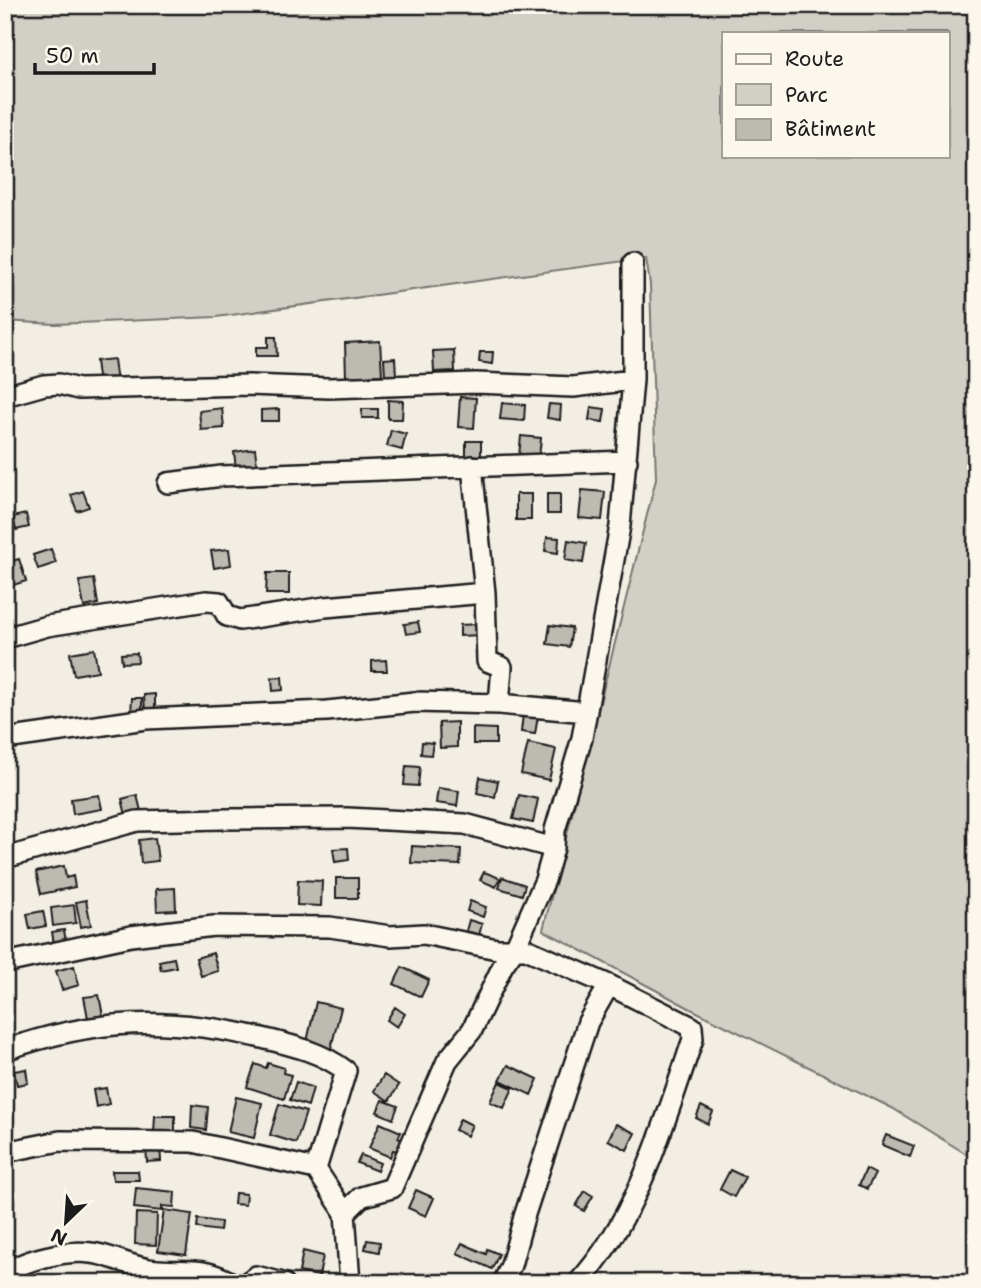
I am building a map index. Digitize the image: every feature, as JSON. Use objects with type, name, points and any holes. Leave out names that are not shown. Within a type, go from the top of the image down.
[{"type":"street","points":[[345,1213],[361,1197],[392,1188],[447,1061],[472,1030],[503,965],[515,948],[545,880],[554,848],[555,830],[587,712],[620,526],[633,380],[633,263]]},
{"type":"street","points":[[5,396],[59,384],[78,389],[249,385],[329,388],[476,383],[573,387],[633,380]]},
{"type":"street","points":[[168,484],[222,476],[627,461]]},
{"type":"street","points":[[472,467],[485,593],[487,661],[502,667],[499,704]]},
{"type":"street","points":[[5,638],[47,626],[205,601],[219,602],[227,616],[240,620],[325,607],[485,593]]},
{"type":"street","points":[[5,739],[146,719],[327,711],[415,702],[499,704],[587,712]]},
{"type":"street","points":[[5,858],[137,821],[223,819],[347,818],[465,824],[554,848]]},
{"type":"street","points":[[5,963],[131,936],[214,926],[330,927],[390,936],[424,933],[497,949],[526,948],[610,985],[692,1027],[693,1032],[654,1153],[624,1215],[593,1266],[578,1283]]},
{"type":"street","points":[[503,1283],[589,1022],[610,985]]},
{"type":"street","points":[[5,1050],[37,1039],[128,1023],[207,1025],[303,1049],[335,1062],[346,1071],[316,1169]]},
{"type":"street","points":[[5,1152],[60,1141],[193,1142],[316,1169],[345,1213],[350,1283]]},
{"type":"street","points":[[5,1276],[14,1266],[55,1256],[92,1252],[155,1276],[186,1277],[212,1272],[232,1283]]},
{"type":"street","points":[[246,1283],[257,1276],[283,1283]]},
{"type":"green space","points":[[5,5],[976,5],[976,1160],[892,1108],[693,1010],[543,930],[656,479],[650,284],[646,258],[216,317],[55,324],[5,321]]},
{"type":"building","points":[[268,337],[276,337],[277,356],[256,356],[256,347],[268,347]]},
{"type":"building","points":[[380,341],[382,375],[346,377],[345,343]]},
{"type":"building","points":[[454,350],[455,371],[434,372],[433,351]]},
{"type":"building","points":[[480,352],[493,352],[492,364],[479,362]]},
{"type":"building","points":[[395,358],[396,375],[385,375],[384,359]]},
{"type":"building","points":[[114,359],[117,383],[99,385],[96,361]]},
{"type":"building","points":[[460,397],[476,398],[474,428],[458,427]]},
{"type":"building","points":[[388,400],[403,401],[402,419],[388,419]]},
{"type":"building","points":[[502,403],[525,405],[524,421],[500,419]]},
{"type":"building","points":[[549,404],[561,405],[560,420],[547,418]]},
{"type":"building","points":[[591,407],[605,409],[603,422],[589,420]]},
{"type":"building","points":[[222,408],[224,428],[201,430],[199,411]]},
{"type":"building","points":[[279,409],[279,421],[261,421],[261,410]]},
{"type":"building","points":[[362,409],[378,409],[378,418],[362,418]]},
{"type":"building","points":[[391,430],[406,434],[402,450],[387,446]]},
{"type":"building","points":[[521,436],[541,438],[539,458],[519,456]]},
{"type":"building","points":[[466,441],[481,441],[481,460],[466,460]]},
{"type":"building","points":[[255,449],[257,465],[236,468],[234,452]]},
{"type":"building","points":[[582,490],[605,492],[602,520],[579,518]]},
{"type":"building","points":[[83,491],[89,507],[77,511],[71,495]]},
{"type":"building","points":[[516,494],[531,494],[531,520],[516,520]]},
{"type":"building","points":[[547,494],[560,494],[560,514],[547,514]]},
{"type":"building","points":[[26,514],[29,527],[16,530],[13,517]]},
{"type":"building","points":[[547,537],[559,538],[558,553],[545,551]]},
{"type":"building","points":[[568,540],[586,543],[583,563],[565,560]]},
{"type":"building","points":[[51,549],[56,563],[38,569],[33,555]]},
{"type":"building","points":[[229,549],[231,565],[214,568],[211,551]]},
{"type":"building","points":[[19,559],[26,581],[7,587],[5,563]]},
{"type":"building","points":[[267,573],[289,573],[289,594],[266,594]]},
{"type":"building","points":[[94,579],[98,604],[84,607],[79,581]]},
{"type":"building","points":[[418,622],[420,632],[406,634],[404,624]]},
{"type":"building","points":[[480,624],[481,635],[460,636],[460,625]]},
{"type":"building","points":[[550,625],[572,628],[569,647],[547,644]]},
{"type":"building","points":[[94,649],[98,671],[74,675],[70,653]]},
{"type":"building","points":[[137,653],[138,662],[122,663],[121,654]]},
{"type":"building","points":[[386,660],[387,671],[372,671],[372,661]]},
{"type":"building","points":[[282,677],[283,690],[273,691],[272,678]]},
{"type":"building","points":[[155,694],[155,711],[145,712],[144,695]]},
{"type":"building","points":[[132,698],[142,698],[142,714],[131,713]]},
{"type":"building","points":[[523,714],[538,716],[535,734],[521,732]]},
{"type":"building","points":[[457,722],[457,747],[440,748],[439,723]]},
{"type":"building","points":[[473,728],[496,729],[496,744],[473,744]]},
{"type":"building","points":[[422,742],[433,743],[431,755],[421,754]]},
{"type":"building","points":[[528,743],[556,749],[549,780],[521,774]]},
{"type":"building","points":[[406,766],[420,767],[418,786],[404,785]]},
{"type":"building","points":[[480,777],[498,781],[495,797],[477,793]]},
{"type":"building","points":[[438,788],[459,791],[457,806],[436,803]]},
{"type":"building","points":[[99,795],[102,809],[73,814],[71,799]]},
{"type":"building","points":[[137,795],[141,811],[126,815],[122,799]]},
{"type":"building","points":[[519,795],[538,799],[533,823],[513,819]]},
{"type":"building","points":[[155,838],[158,861],[141,863],[139,840]]},
{"type":"building","points":[[412,846],[461,849],[460,865],[411,863]]},
{"type":"building","points":[[348,848],[349,860],[335,862],[333,849]]},
{"type":"building","points":[[64,866],[66,878],[73,876],[75,887],[41,894],[36,872]]},
{"type":"building","points":[[484,872],[500,878],[496,887],[480,880]]},
{"type":"building","points":[[502,877],[525,885],[522,895],[499,888]]},
{"type":"building","points":[[336,878],[358,878],[358,898],[336,898]]},
{"type":"building","points":[[298,880],[322,881],[321,906],[297,905]]},
{"type":"building","points":[[175,888],[176,910],[157,911],[156,889]]},
{"type":"building","points":[[86,900],[91,925],[81,927],[76,902]]},
{"type":"building","points":[[470,901],[486,907],[483,917],[467,911]]},
{"type":"building","points":[[74,905],[76,923],[53,926],[51,908]]},
{"type":"building","points":[[43,911],[46,926],[30,929],[27,914]]},
{"type":"building","points":[[469,920],[482,924],[479,935],[466,931]]},
{"type":"building","points":[[64,930],[66,942],[54,944],[52,932]]},
{"type":"building","points":[[213,953],[218,971],[201,976],[196,958]]},
{"type":"building","points":[[174,958],[176,967],[161,970],[159,961]]},
{"type":"building","points":[[74,966],[79,985],[62,990],[56,971]]},
{"type":"building","points":[[402,967],[429,980],[421,997],[394,984]]},
{"type":"building","points":[[99,995],[103,1016],[88,1018],[84,997]]},
{"type":"building","points":[[316,1002],[341,1008],[330,1052],[306,1046]]},
{"type":"building","points":[[395,1007],[405,1014],[397,1027],[387,1020]]},
{"type":"building","points":[[268,1063],[284,1068],[283,1073],[291,1075],[284,1099],[247,1087],[255,1064],[266,1068]]},
{"type":"building","points":[[508,1065],[538,1079],[531,1095],[500,1080]]},
{"type":"building","points":[[26,1069],[28,1083],[17,1085],[14,1071]]},
{"type":"building","points":[[384,1075],[399,1085],[389,1101],[374,1091]]},
{"type":"building","points":[[296,1082],[313,1088],[308,1106],[290,1100]]},
{"type":"building","points":[[499,1082],[513,1088],[504,1108],[490,1102]]},
{"type":"building","points":[[106,1088],[109,1104],[96,1107],[93,1090]]},
{"type":"building","points":[[236,1097],[262,1103],[254,1138],[228,1132]]},
{"type":"building","points":[[382,1100],[398,1106],[393,1119],[377,1112]]},
{"type":"building","points":[[279,1104],[306,1112],[296,1143],[270,1135]]},
{"type":"building","points":[[192,1105],[208,1107],[206,1130],[191,1128]]},
{"type":"building","points":[[701,1106],[713,1112],[708,1124],[696,1118]]},
{"type":"building","points":[[155,1116],[175,1116],[175,1134],[154,1133]]},
{"type":"building","points":[[460,1119],[472,1125],[467,1136],[455,1130]]},
{"type":"building","points":[[380,1123],[401,1132],[398,1138],[402,1140],[397,1151],[393,1150],[390,1157],[369,1148]]},
{"type":"building","points":[[616,1124],[635,1133],[627,1150],[608,1140]]},
{"type":"building","points":[[886,1135],[914,1146],[910,1157],[882,1145]]},
{"type":"building","points":[[160,1145],[161,1161],[147,1162],[146,1146]]},
{"type":"building","points":[[361,1155],[380,1163],[377,1171],[357,1163]]},
{"type":"building","points":[[866,1169],[875,1174],[867,1189],[859,1185]]},
{"type":"building","points":[[730,1170],[745,1177],[734,1197],[720,1189]]},
{"type":"building","points":[[112,1171],[138,1171],[139,1180],[113,1180]]},
{"type":"building","points":[[136,1188],[175,1192],[174,1207],[162,1206],[162,1211],[134,1208]]},
{"type":"building","points":[[416,1190],[434,1198],[426,1216],[408,1208]]},
{"type":"building","points":[[585,1191],[593,1196],[584,1211],[576,1206]]},
{"type":"building","points":[[235,1193],[246,1194],[245,1205],[234,1204]]},
{"type":"building","points":[[164,1210],[192,1214],[186,1255],[158,1251]]},
{"type":"building","points":[[136,1213],[157,1214],[156,1245],[135,1244]]},
{"type":"building","points":[[198,1219],[221,1222],[220,1231],[197,1228]]},
{"type":"building","points":[[367,1240],[380,1242],[379,1252],[365,1249]]},
{"type":"building","points":[[462,1243],[486,1254],[487,1249],[499,1254],[492,1269],[457,1253]]},
{"type":"building","points":[[303,1251],[323,1256],[319,1276],[299,1272]]}]
